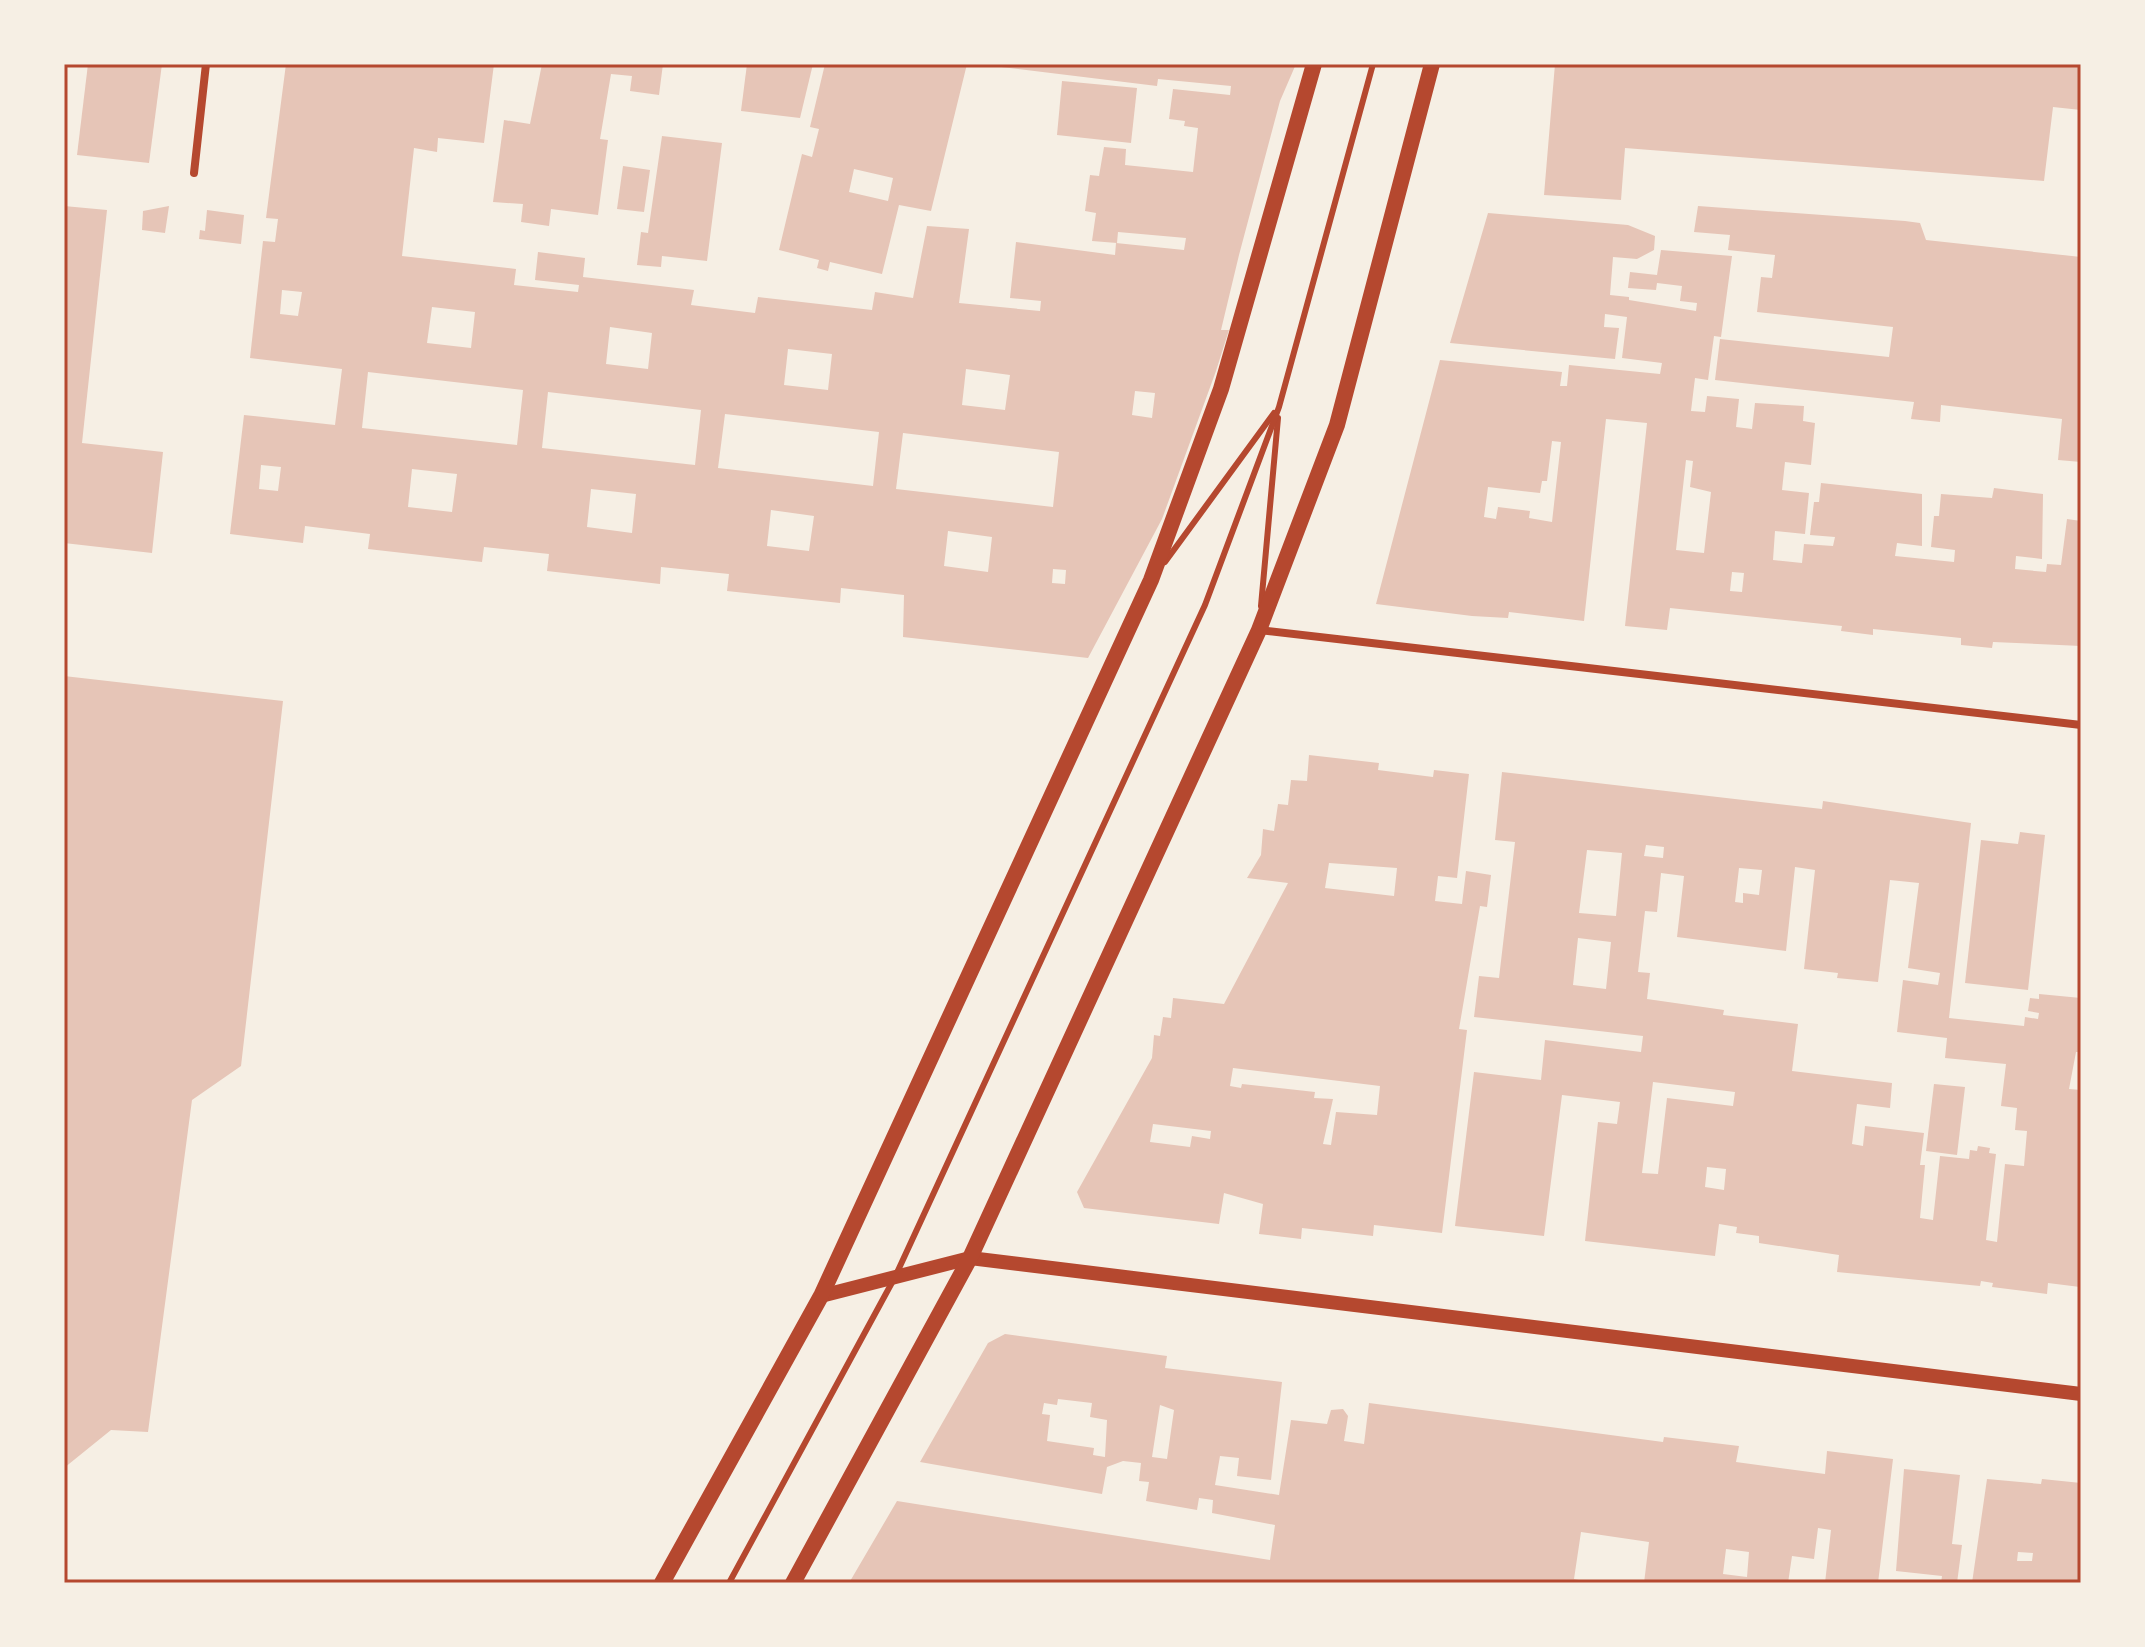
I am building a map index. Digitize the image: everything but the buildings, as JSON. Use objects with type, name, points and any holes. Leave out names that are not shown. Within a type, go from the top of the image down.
[{"type":"main road","points":[[662,1583],[821,1296],[1151,580],[1221,389],[1314,64]]},
{"type":"main road","points":[[793,1583],[970,1258],[1259,630],[1337,425],[1432,64]]},
{"type":"street","points":[[194,173],[206,64]]},
{"type":"street","points":[[1259,630],[2081,725]]},
{"type":"street","points":[[821,1296],[970,1258],[2081,1394]]},
{"type":"lane","points":[[729,1583],[895,1277],[1205,605],[1279,407],[1373,64]]},
{"type":"lane","points":[[1151,580],[1279,407]]},
{"type":"lane","points":[[1259,630],[1279,407]]}]
